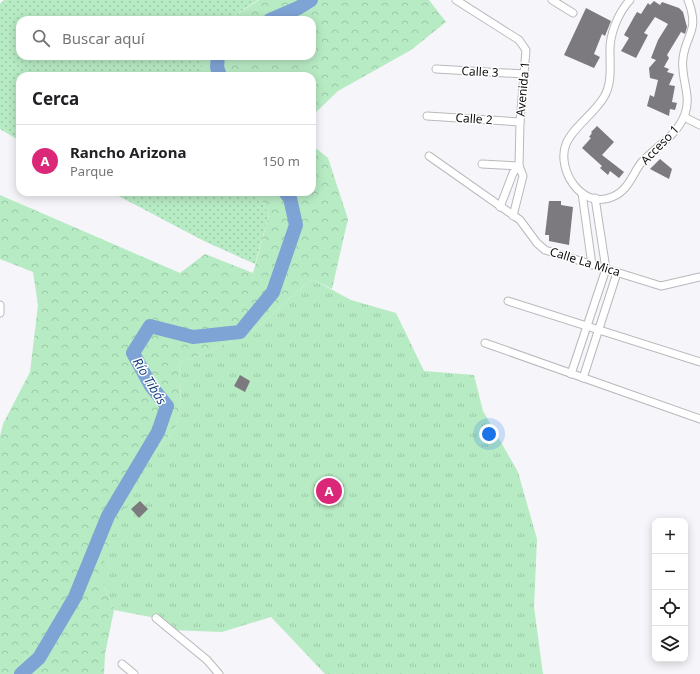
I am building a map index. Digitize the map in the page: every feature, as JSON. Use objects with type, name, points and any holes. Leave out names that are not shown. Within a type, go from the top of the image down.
[{"type":"street","name":"Avenida 1","points":[[456,0],[519,40],[526,50],[520,122],[519,166],[523,176],[513,216]]},
{"type":"street","points":[[552,0],[573,13]]},
{"type":"street","name":"Acceso 1","points":[[630,0],[613,30],[610,42],[610,77],[605,95],[596,108],[569,138],[563,153],[565,172],[570,181],[582,193],[594,198],[608,199],[624,189],[641,164],[676,130],[684,117],[688,96],[683,69],[683,56],[697,26],[694,8],[688,0]]},
{"type":"street","name":"Calle 3","points":[[436,69],[525,74]]},
{"type":"street","name":"Calle 2","points":[[427,116],[520,122]]},
{"type":"street","points":[[684,117],[700,125]]},
{"type":"street","name":"Calle La Mica","points":[[429,156],[513,216],[545,250],[661,286],[700,277]]},
{"type":"street","points":[[482,164],[519,166]]},
{"type":"street","points":[[500,207],[512,173],[519,166]]},
{"type":"street","points":[[582,193],[592,265]]},
{"type":"street","points":[[571,374],[606,269],[594,198]]},
{"type":"street","points":[[583,378],[617,273]]},
{"type":"street","points":[[508,301],[700,362]]},
{"type":"street","points":[[0,305],[0,313]]},
{"type":"street","points":[[485,344],[700,419]]},
{"type":"street","points":[[156,618],[207,660],[218,674]]},
{"type":"street","points":[[122,664],[134,674]]},
{"type":"green space","points":[[4,0],[258,0],[234,16],[16,16],[16,60],[203,60],[202,72],[16,72],[16,139],[0,129],[0,4]]},
{"type":"green space","points":[[259,0],[429,0],[446,22],[411,50],[338,91],[316,112],[316,72],[202,72],[202,69],[203,60],[316,60],[316,16],[234,16]]},
{"type":"green space","points":[[316,148],[328,158],[348,219],[332,289],[312,279],[258,327],[210,352],[179,363],[181,401],[175,429],[149,459],[102,581],[114,610],[105,654],[104,674],[0,674],[0,436],[3,424],[30,372],[38,305],[33,272],[0,259],[0,195],[180,273],[205,254],[253,273],[269,215],[260,196],[316,196]]},
{"type":"green space","points":[[119,196],[260,196],[269,215],[255,264],[204,241]]},
{"type":"green space","points":[[312,279],[351,300],[396,313],[424,371],[474,375],[483,411],[518,472],[537,539],[534,607],[543,674],[325,674],[271,617],[222,632],[169,630],[156,618],[114,610],[102,581],[105,555],[149,459],[175,429],[181,401],[179,363],[210,352],[258,327]]},
{"type":"building","points":[[654,1],[660,5],[662,2],[679,8],[683,12],[687,27],[685,34],[681,32],[667,55],[669,58],[664,67],[669,69],[667,72],[674,74],[669,85],[675,86],[672,102],[677,103],[675,110],[670,109],[669,116],[647,106],[650,95],[654,97],[658,80],[650,78],[649,68],[656,60],[651,58],[658,40],[668,24],[655,17],[644,33],[648,35],[636,58],[621,51],[629,38],[624,35],[637,12],[641,14],[648,3],[650,5]]},
{"type":"building","points":[[586,8],[611,21],[605,36],[602,34],[594,54],[600,57],[594,68],[564,55]]},
{"type":"building","points":[[597,126],[614,142],[602,155],[624,172],[619,178],[610,171],[608,175],[600,168],[602,166],[582,148],[591,138],[589,137],[592,133],[591,132]]},
{"type":"building","points":[[660,159],[672,169],[669,179],[650,169]]},
{"type":"building","points":[[549,201],[561,201],[561,205],[573,207],[569,245],[549,241],[549,235],[545,235]]},
{"type":"building","points":[[240,375],[250,381],[245,392],[234,386]]},
{"type":"building","points":[[140,501],[148,509],[139,518],[131,509]]},
{"type":"waterway","name":"Río Tibás","points":[[279,16],[298,8],[311,0]]},
{"type":"waterway","name":"Río Tibás","points":[[218,60],[217,67],[219,72]]},
{"type":"waterway","name":"Río Tibás","points":[[21,674],[39,658],[75,597],[108,516],[158,432],[167,406],[151,386],[133,353],[150,326],[193,337],[240,332],[273,292],[296,225],[288,196]]},
{"type":"place","name":"Rancho Arizona","points":[[329,491]]}]
